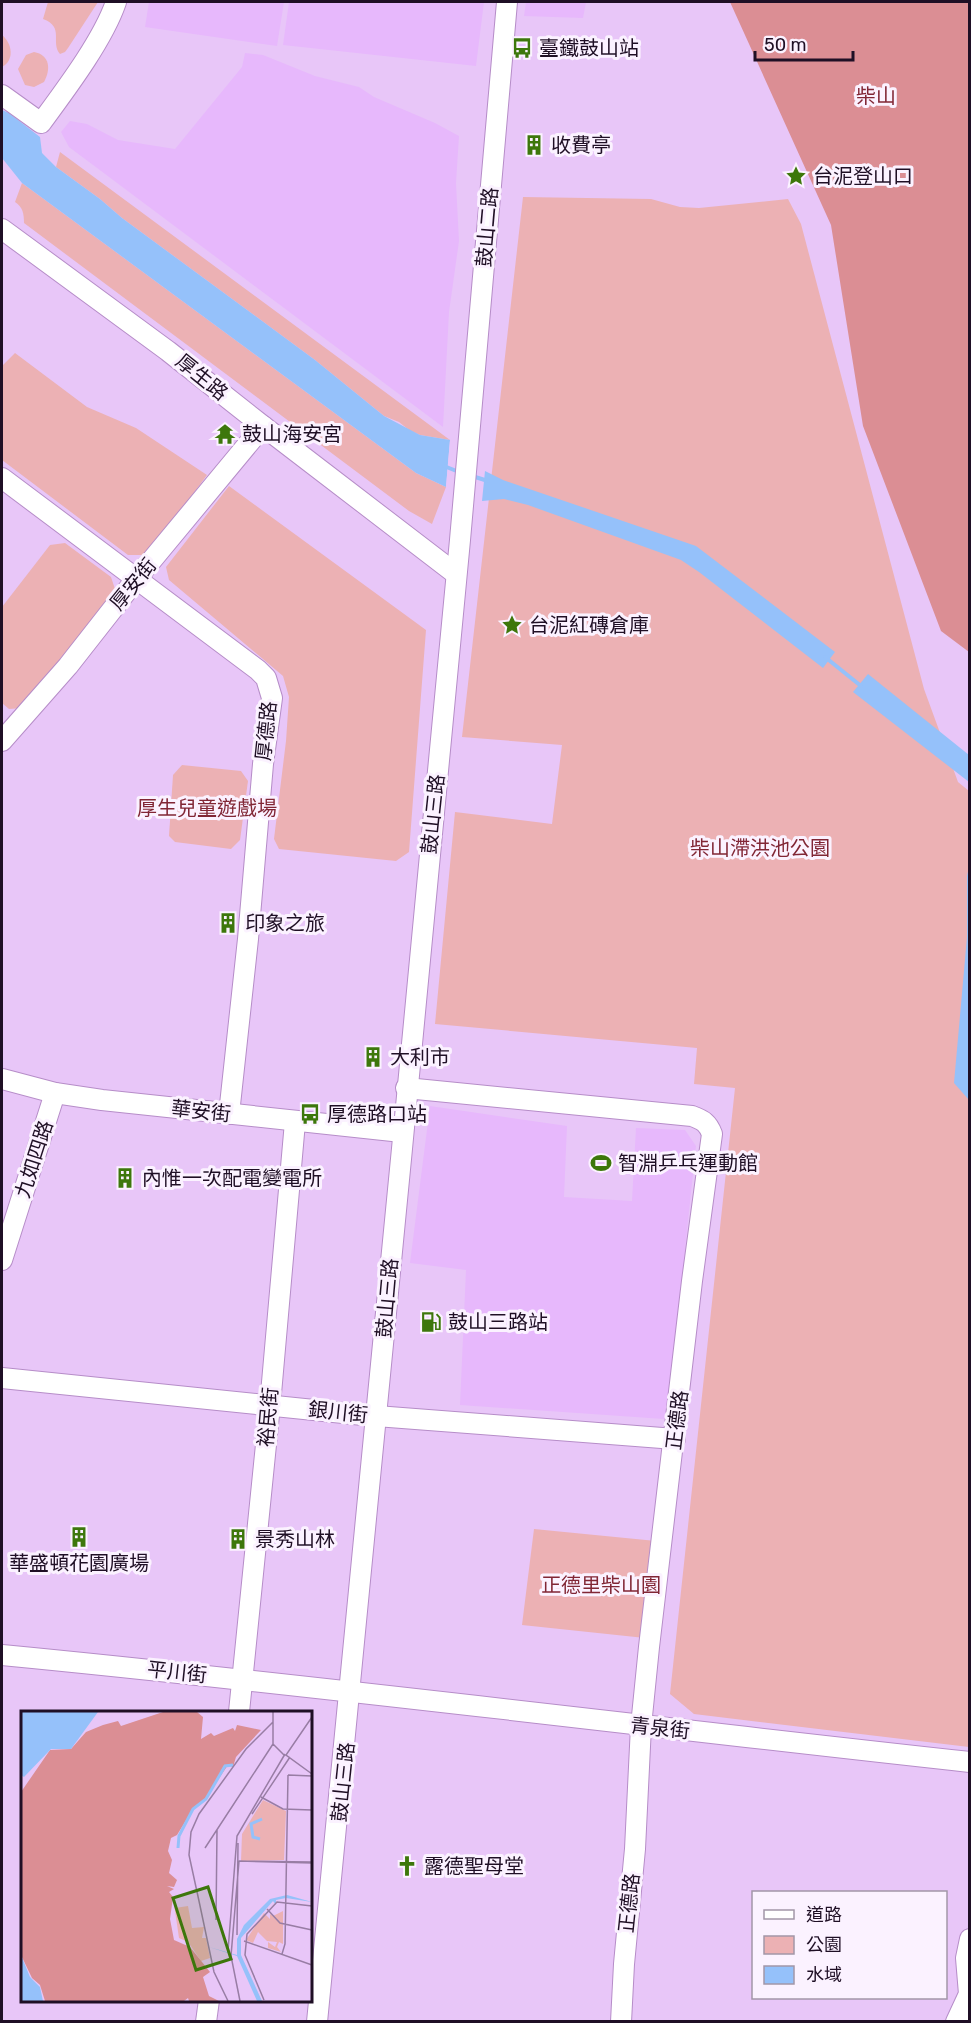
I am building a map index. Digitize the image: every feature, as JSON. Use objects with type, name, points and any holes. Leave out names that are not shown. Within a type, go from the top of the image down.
[{"type":"street","points":[[2,94],[41,123],[101,33],[116,2]]},
{"type":"street","name":"鼓山二路","points":[[456,574],[507,2]]},
{"type":"street","name":"厚生路","points":[[2,230],[168,351],[456,574]]},
{"type":"street","name":"厚安街","points":[[2,741],[68,666],[137,578],[263,426]]},
{"type":"street","name":"厚德路","points":[[2,478],[258,670],[266,678],[270,687],[271,706],[263,764],[248,939],[229,1114]]},
{"type":"street","name":"鼓山三路","points":[[317,2022],[352,1691],[406,1088],[456,574]]},
{"type":"street","name":"華安街","points":[[2,1079],[55,1093],[295,1122],[402,1132]]},
{"type":"street","name":"正德路","points":[[406,1088],[692,1116],[709,1125],[712,1134],[649,1647],[641,1726],[635,1848],[621,2022]]},
{"type":"street","name":"九如四路","points":[[2,1260],[55,1093]]},
{"type":"street","name":"裕民街","points":[[239,1711],[295,1122]]},
{"type":"street","name":"銀川街","points":[[2,1377],[377,1416],[675,1439]]},
{"type":"street","name":"平川街","points":[[2,1655],[352,1691]]},
{"type":"street","name":"青泉街","points":[[352,1691],[969,1762]]},
{"type":"street","points":[[956,2022],[969,1994],[966,1958],[969,1939]]},
{"type":"street","points":[[206,2022],[209,2002]]},
{"type":"shaded area","points":[[149,2],[284,2],[277,46],[145,27]]},
{"type":"shaded area","points":[[289,2],[484,2],[476,66],[283,45]]},
{"type":"shaded area","points":[[526,2],[586,2],[583,18],[524,16]]},
{"type":"shaded area","points":[[245,53],[263,55],[315,76],[359,87],[374,97],[435,123],[459,136],[456,183],[459,241],[449,312],[443,427],[69,147],[61,132],[70,121],[87,124],[118,140],[175,149],[242,67]]},
{"type":"shaded area","points":[[430,1106],[567,1126],[564,1197],[632,1201],[636,1128],[685,1130],[696,1146],[685,1249],[675,1409],[664,1419],[460,1405],[466,1270],[410,1263]]},
{"type":"green space","points":[[48,2],[98,2],[68,48],[60,54],[56,45],[54,26],[43,19]]},
{"type":"green space","name":"柴山","points":[[730,2],[969,2],[969,652],[941,631],[863,426],[831,225]]},
{"type":"green space","points":[[2,35],[11,51],[9,60],[2,67]]},
{"type":"green space","points":[[34,52],[46,59],[48,72],[44,82],[34,87],[25,85],[18,69],[26,55]]},
{"type":"green space","points":[[60,152],[450,440],[420,435],[384,416],[315,360],[56,167]]},
{"type":"green space","points":[[22,183],[416,473],[446,487],[432,524],[409,511],[24,223],[20,206],[15,202]]},
{"type":"green space","name":"柴山滯洪池公園","points":[[523,197],[651,199],[680,207],[699,208],[788,199],[801,224],[924,689],[958,782],[969,791],[969,1747],[694,1714],[670,1694],[735,1088],[694,1084],[697,1048],[435,1024],[455,812],[552,824],[562,745],[462,737]]},
{"type":"green space","points":[[15,353],[87,407],[136,428],[207,475],[148,555],[128,555],[2,460],[2,366]]},
{"type":"green space","points":[[229,486],[426,630],[409,852],[396,861],[279,849],[274,839],[289,697],[283,676],[169,580],[166,567]]},
{"type":"green space","points":[[65,543],[111,577],[115,589],[23,708],[9,709],[2,703],[2,607],[50,545]]},
{"type":"green space","name":"厚生兒童遊戲場","points":[[182,765],[241,771],[248,781],[240,840],[231,849],[175,842],[169,836],[173,775]]},
{"type":"green space","name":"正德里柴山園","points":[[534,1529],[656,1541],[645,1638],[522,1625]]},
{"type":"water","points":[[2,110],[40,137],[42,153],[56,167],[315,360],[384,416],[420,435],[450,440],[446,487],[416,473],[22,183],[2,158]]},
{"type":"water","points":[[485,471],[503,480],[696,546],[835,652],[823,668],[681,560],[528,505],[504,499],[482,501]]},
{"type":"water","points":[[868,674],[969,755],[969,782],[853,692]]},
{"type":"water","points":[[969,867],[969,1100],[954,1083],[967,937]]},
{"type":"pier","points":[[450,440],[453,441],[449,488],[446,487]]},
{"type":"waterway","points":[[444,466],[459,472]]},
{"type":"waterway","points":[[472,476],[488,481]]},
{"type":"waterway","points":[[825,657],[861,686]]},
{"type":"place","name":"臺鐵鼓山站","points":[[522,48]]},
{"type":"place","name":"收費亭","points":[[534,145]]},
{"type":"place","name":"台泥登山口","points":[[796,176]]},
{"type":"place","name":"鼓山海安宮","points":[[225,434]]},
{"type":"place","name":"台泥紅磚倉庫","points":[[512,625]]},
{"type":"place","name":"印象之旅","points":[[228,923]]},
{"type":"place","name":"大利市","points":[[373,1057]]},
{"type":"place","name":"厚德路口站","points":[[310,1114]]},
{"type":"place","name":"智淵乒乓運動館","points":[[601,1163]]},
{"type":"place","name":"內惟一次配電變電所","points":[[125,1178]]},
{"type":"place","name":"鼓山三路站","points":[[431,1322]]},
{"type":"place","name":"華盛頓花園廣場","points":[[79,1537]]},
{"type":"place","name":"景秀山林","points":[[238,1539]]},
{"type":"place","name":"露德聖母堂","points":[[407,1866]]}]
